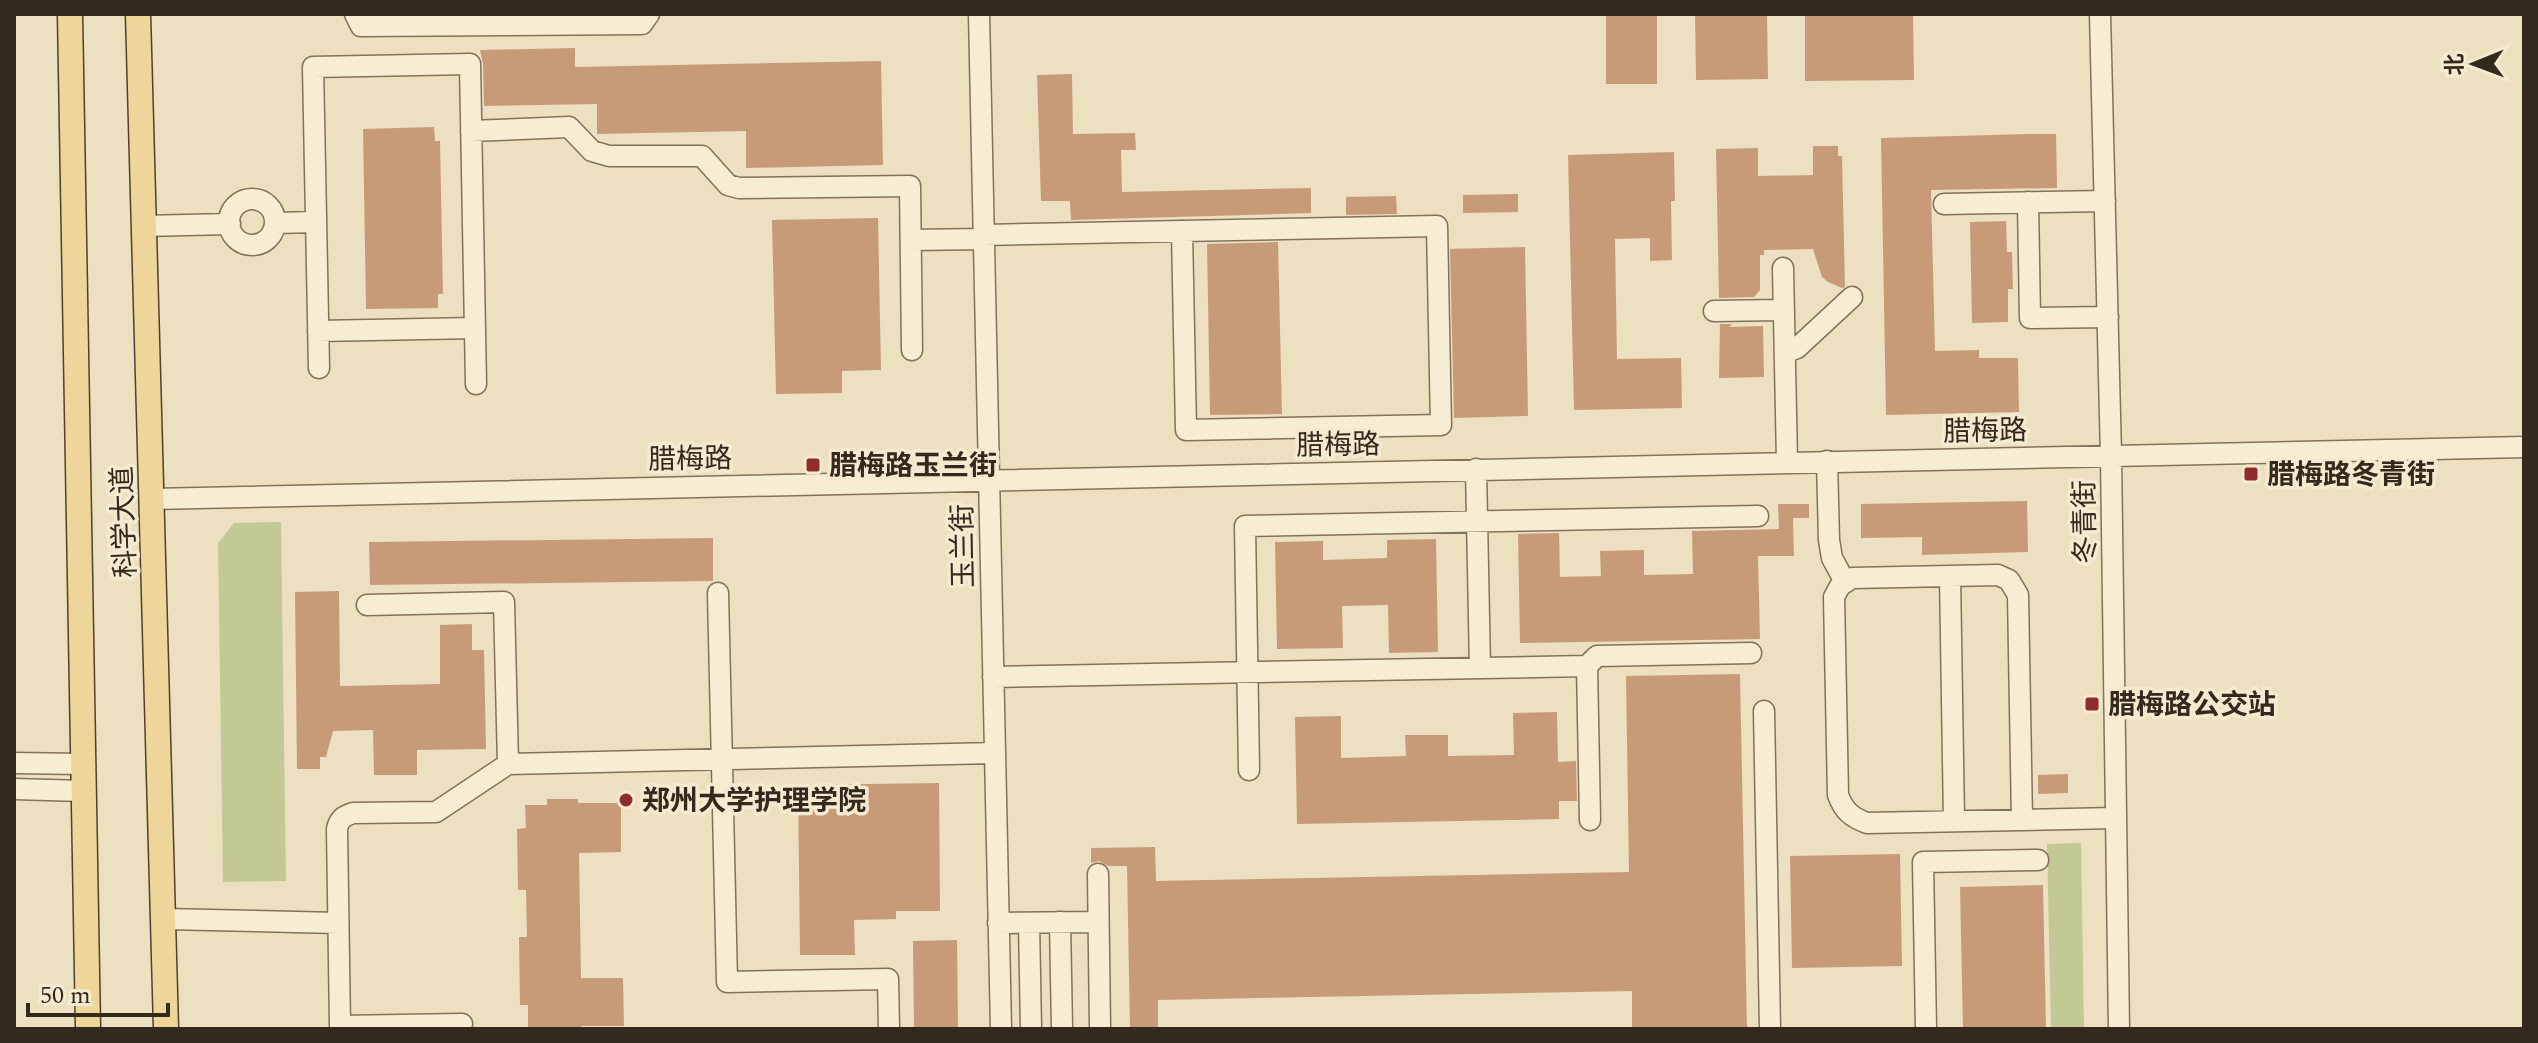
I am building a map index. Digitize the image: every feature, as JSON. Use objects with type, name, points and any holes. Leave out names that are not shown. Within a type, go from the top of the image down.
[{"type":"main road","name":"科学大道","points":[[70,14],[88,1029]]},
{"type":"main road","name":"科学大道","points":[[138,14],[166,1029]]},
{"type":"street","points":[[355,14],[361,26],[642,24],[649,14]]},
{"type":"street","name":"玉兰街","points":[[979,14],[1001,1029]]},
{"type":"street","name":"冬青街","points":[[2100,14],[2111,456],[2119,1029]]},
{"type":"street","points":[[319,368],[313,67],[470,64],[476,384]]},
{"type":"street","points":[[471,131],[569,127],[592,151],[609,156],[702,156],[728,185],[739,188],[910,186],[912,350]]},
{"type":"street","points":[[254,199],[269,206],[275,223],[266,240],[252,245],[237,239],[230,224],[233,210],[238,204],[254,199]]},
{"type":"street","points":[[1944,204],[2105,201]]},
{"type":"street","points":[[2028,202],[2030,318],[2108,317]]},
{"type":"street","points":[[275,223],[316,222]]},
{"type":"street","points":[[143,226],[230,224]]},
{"type":"street","points":[[911,240],[1182,231],[1437,226],[1441,425],[1186,430],[1182,231]]},
{"type":"street","points":[[1783,268],[1787,462]]},
{"type":"street","points":[[1785,353],[1797,348],[1852,297]]},
{"type":"street","points":[[1714,311],[1784,310]]},
{"type":"street","points":[[318,331],[475,328]]},
{"type":"street","name":"腊梅路","points":[[152,499],[2524,447]]},
{"type":"street","points":[[1827,461],[1829,540],[1832,558],[1845,582]]},
{"type":"street","points":[[1476,469],[1480,668]]},
{"type":"street","points":[[1249,770],[1245,526],[1758,516]]},
{"type":"street","points":[[2022,820],[2018,595],[2009,580],[1998,575],[1852,578],[1845,582],[1834,597],[1838,795],[1844,809],[1852,817],[1867,823],[1954,821],[2022,820],[2115,818]]},
{"type":"street","points":[[1950,576],[1954,821]]},
{"type":"street","points":[[718,593],[727,982],[888,979],[889,1029]]},
{"type":"street","points":[[367,605],[504,602],[508,764]]},
{"type":"street","points":[[993,677],[1587,666],[1597,656],[1751,653]]},
{"type":"street","points":[[1587,666],[1590,820]]},
{"type":"street","points":[[1764,711],[1770,1029]]},
{"type":"street","points":[[462,1024],[340,1026],[337,829],[341,818],[353,813],[436,812],[508,764],[995,753]]},
{"type":"street","points":[[14,763],[83,764]]},
{"type":"street","points":[[14,789],[84,791]]},
{"type":"street","points":[[1926,1029],[1923,862],[2038,860]]},
{"type":"street","points":[[1098,874],[1100,1029]]},
{"type":"street","points":[[164,919],[338,923]]},
{"type":"street","points":[[1060,922],[1062,1029]]},
{"type":"street","points":[[998,923],[1098,922]]},
{"type":"street","points":[[1029,923],[1031,1029]]},
{"type":"green space","points":[[281,522],[286,881],[223,882],[218,543],[234,523]]},
{"type":"green space","points":[[2081,843],[2084,1029],[2051,1029],[2047,844]]},
{"type":"building","points":[[1606,14],[1657,14],[1657,84],[1606,84]]},
{"type":"building","points":[[1695,14],[1767,14],[1768,79],[1696,80]]},
{"type":"building","points":[[1805,14],[1913,14],[1914,80],[1805,81]]},
{"type":"building","points":[[575,48],[575,67],[881,61],[883,165],[746,168],[746,131],[597,134],[597,104],[484,106],[480,50]]},
{"type":"building","points":[[1072,74],[1073,134],[1135,133],[1136,150],[1121,150],[1122,192],[1311,188],[1311,213],[1071,220],[1070,201],[1041,201],[1037,75]]},
{"type":"building","points":[[434,127],[435,141],[440,141],[443,294],[438,294],[438,308],[366,309],[363,129]]},
{"type":"building","points":[[2056,134],[2057,188],[1931,190],[1935,351],[1979,350],[1979,358],[2018,358],[2019,412],[1886,415],[1881,138]]},
{"type":"building","points":[[1813,146],[1838,146],[1838,156],[1842,156],[1845,287],[1822,277],[1813,249],[1764,250],[1764,255],[1760,255],[1760,290],[1754,297],[1719,298],[1716,149],[1758,148],[1758,176],[1813,175]]},
{"type":"building","points":[[1674,152],[1672,260],[1650,261],[1650,238],[1615,239],[1617,359],[1681,358],[1682,408],[1574,410],[1568,155]]},
{"type":"building","points":[[1518,194],[1518,212],[1463,213],[1463,195]]},
{"type":"building","points":[[1396,196],[1397,214],[1346,215],[1346,197]]},
{"type":"building","points":[[878,218],[881,370],[842,371],[842,393],[776,394],[772,220]]},
{"type":"building","points":[[2006,221],[2007,252],[2012,252],[2013,289],[2008,289],[2008,322],[1972,323],[1970,222]]},
{"type":"building","points":[[1278,242],[1282,414],[1210,415],[1207,244]]},
{"type":"building","points":[[1525,247],[1528,416],[1454,418],[1450,249]]},
{"type":"building","points":[[1720,324],[1732,324],[1729,327],[1763,326],[1764,377],[1719,378]]},
{"type":"building","points":[[2027,501],[2028,552],[1922,555],[1922,537],[1861,538],[1861,504]]},
{"type":"building","points":[[1778,504],[1809,504],[1809,518],[1793,518],[1794,556],[1758,556],[1760,639],[1520,643],[1518,534],[1559,533],[1560,577],[1601,576],[1600,551],[1644,550],[1644,575],[1693,574],[1692,531],[1779,529]]},
{"type":"building","points":[[713,538],[713,581],[370,585],[369,542]]},
{"type":"building","points":[[1436,539],[1438,652],[1389,653],[1388,605],[1342,606],[1343,648],[1277,649],[1275,542],[1323,541],[1323,560],[1387,558],[1387,540]]},
{"type":"building","points":[[339,591],[340,686],[440,684],[440,625],[472,624],[472,650],[484,650],[486,749],[417,750],[417,775],[374,775],[373,730],[333,731],[326,757],[320,757],[320,769],[297,769],[295,592]]},
{"type":"building","points":[[1740,674],[1747,1029],[1632,1029],[1632,991],[1158,1000],[1158,1029],[1130,1029],[1127,866],[1108,866],[1099,861],[1091,863],[1091,848],[1155,847],[1156,881],[1629,872],[1626,676]]},
{"type":"building","points":[[1557,712],[1558,762],[1576,761],[1577,801],[1559,801],[1559,819],[1297,824],[1295,717],[1341,716],[1341,758],[1406,756],[1405,735],[1448,735],[1448,756],[1514,755],[1513,713]]},
{"type":"building","points":[[2068,774],[2068,793],[2038,794],[2038,775]]},
{"type":"building","points":[[939,783],[940,911],[896,911],[896,919],[854,920],[855,955],[800,955],[798,785]]},
{"type":"building","points":[[547,799],[621,803],[621,852],[579,853],[581,978],[623,978],[624,1026],[581,1026],[582,1029],[528,1027],[528,1005],[520,1005],[519,937],[527,937],[526,890],[518,890],[517,829],[526,828],[525,805],[547,805]]},
{"type":"building","points":[[1900,854],[1902,966],[1792,968],[1790,856]]},
{"type":"building","points":[[2043,885],[2046,1029],[1963,1029],[1960,887]]},
{"type":"building","points":[[957,940],[958,1029],[914,1029],[913,941]]},
{"type":"place","name":"腊梅路玉兰街","points":[[813,465]]},
{"type":"place","name":"腊梅路冬青街","points":[[2251,474]]},
{"type":"place","name":"腊梅路公交站","points":[[2092,704]]},
{"type":"place","name":"郑州大学护理学院","points":[[626,800]]}]
